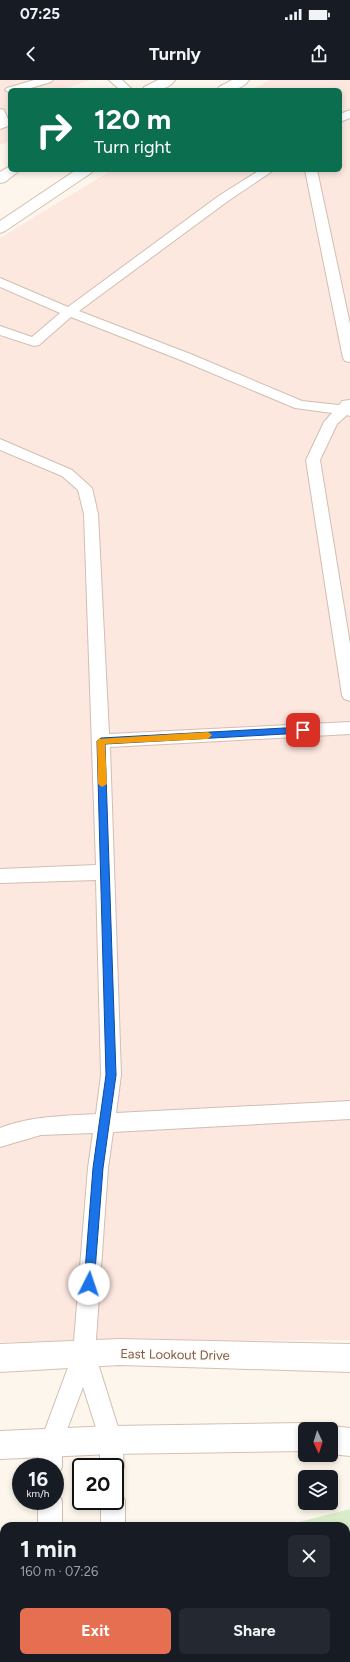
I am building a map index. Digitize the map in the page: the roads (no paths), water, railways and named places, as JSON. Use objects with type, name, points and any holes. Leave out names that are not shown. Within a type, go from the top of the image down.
[{"type":"street","points":[[153,88],[168,80]]},
{"type":"street","points":[[228,88],[242,80]]},
{"type":"street","points":[[0,179],[10,172]]},
{"type":"street","points":[[0,228],[83,172]]},
{"type":"street","name":"East Lookout Drive","points":[[0,1358],[120,1352],[350,1358]]},
{"type":"street","points":[[0,1445],[51,1455],[111,1440],[298,1437]]},
{"type":"street","points":[[338,1441],[350,1442]]},
{"type":"lane","points":[[17,88],[47,80]]},
{"type":"lane","points":[[114,80],[124,88]]},
{"type":"lane","points":[[0,112],[4,124],[0,125]]},
{"type":"lane","points":[[0,330],[34,342],[69,312],[224,198],[265,172]]},
{"type":"lane","points":[[312,172],[345,303],[350,358]]},
{"type":"lane","points":[[0,282],[69,312],[188,358],[300,405],[348,407]]},
{"type":"lane","points":[[348,407],[331,422],[313,460],[350,695]]},
{"type":"lane","points":[[0,444],[67,473],[86,488],[91,514],[101,741],[111,1075],[98,1168],[84,1354],[51,1455]]},
{"type":"lane","points":[[101,741],[350,728]]},
{"type":"lane","points":[[0,876],[105,872]]},
{"type":"lane","points":[[0,1138],[41,1126],[350,1110]]},
{"type":"lane","points":[[84,1354],[111,1440],[112,1458]]},
{"type":"lane","points":[[50,1510],[50,1522]]},
{"type":"lane","points":[[113,1510],[113,1522]]}]
